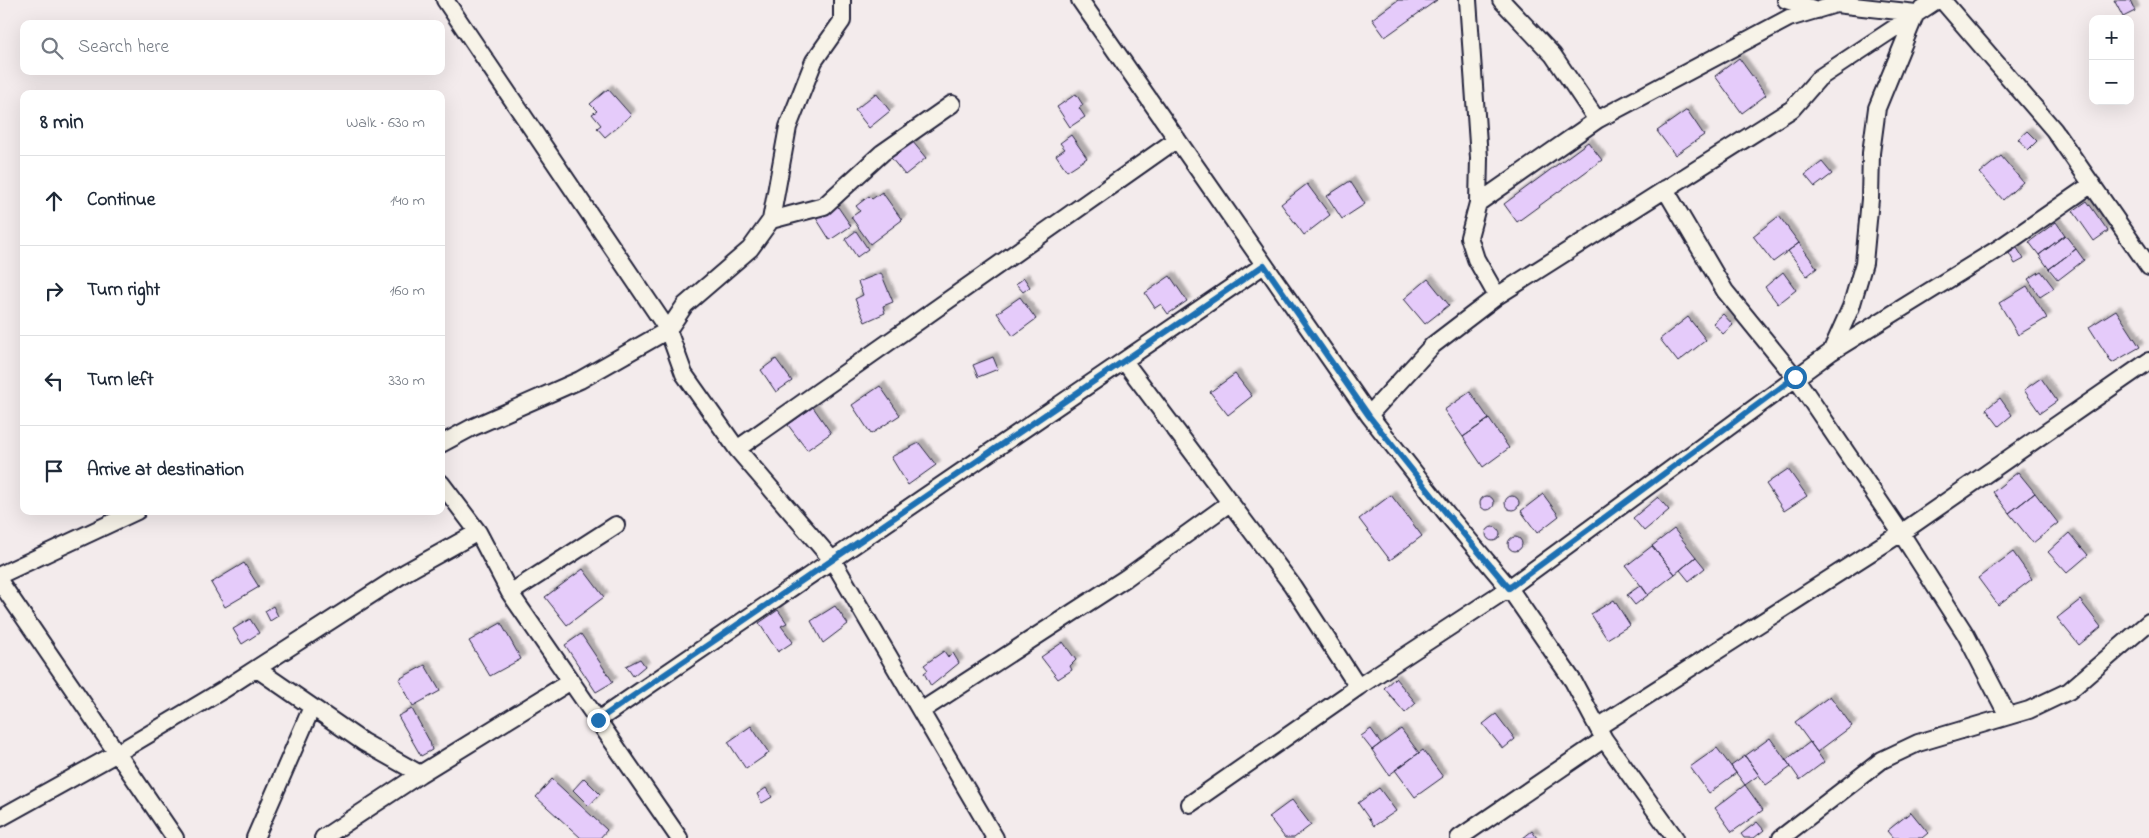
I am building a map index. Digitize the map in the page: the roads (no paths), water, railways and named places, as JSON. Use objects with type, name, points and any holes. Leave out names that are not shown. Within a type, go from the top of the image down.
[{"type":"street","points":[[445,0],[668,330],[684,374],[737,449],[833,561],[996,838]]},
{"type":"street","points":[[445,442],[471,428],[580,380],[668,330],[685,305],[750,249],[771,220],[788,127],[814,62],[842,20],[842,0]]},
{"type":"street","points":[[1080,0],[1369,416],[1509,588],[1573,681],[1601,733],[1675,838]]},
{"type":"street","points":[[1468,0],[1479,158],[1478,203],[1469,237],[1476,259],[1497,296]]},
{"type":"street","points":[[1501,0],[1553,55],[1597,120]]},
{"type":"street","points":[[1786,0],[1817,10]]},
{"type":"street","points":[[1369,416],[1433,345],[1497,296],[1792,109],[1819,78],[1937,0]]},
{"type":"street","points":[[1942,0],[2054,130],[2149,267]]},
{"type":"street","points":[[1478,203],[1597,120],[1789,18],[1836,4],[1916,13]]},
{"type":"street","points":[[1831,352],[1852,307],[1864,263],[1870,199],[1871,153],[1877,108],[1916,13]]},
{"type":"street","points":[[771,220],[824,206],[882,153],[952,104]]},
{"type":"street","points":[[737,449],[1177,139]]},
{"type":"street","points":[[1190,804],[1358,687],[1509,588],[1831,352],[2001,247],[2092,184]]},
{"type":"street","points":[[1665,189],[1725,291],[1795,377],[1900,533],[1966,635],[2008,716]]},
{"type":"street","points":[[598,720],[1264,265]]},
{"type":"street","points":[[1124,361],[1292,585],[1358,687]]},
{"type":"street","points":[[1459,838],[1601,733],[1900,533],[2149,361]]},
{"type":"street","points":[[445,487],[478,532],[510,593],[679,838]]},
{"type":"street","points":[[921,711],[1126,578],[1231,502]]},
{"type":"street","points":[[0,575],[128,515]]},
{"type":"street","points":[[510,593],[616,525]]},
{"type":"street","points":[[0,818],[118,752],[257,669],[406,572],[478,532]]},
{"type":"street","points":[[0,582],[175,838]]},
{"type":"street","points":[[1781,838],[1882,760],[1918,743],[2029,710],[2069,691],[2149,622]]},
{"type":"street","points":[[257,669],[363,742],[420,774]]},
{"type":"street","points":[[323,838],[420,774],[571,681]]},
{"type":"street","points":[[255,838],[312,707]]}]
